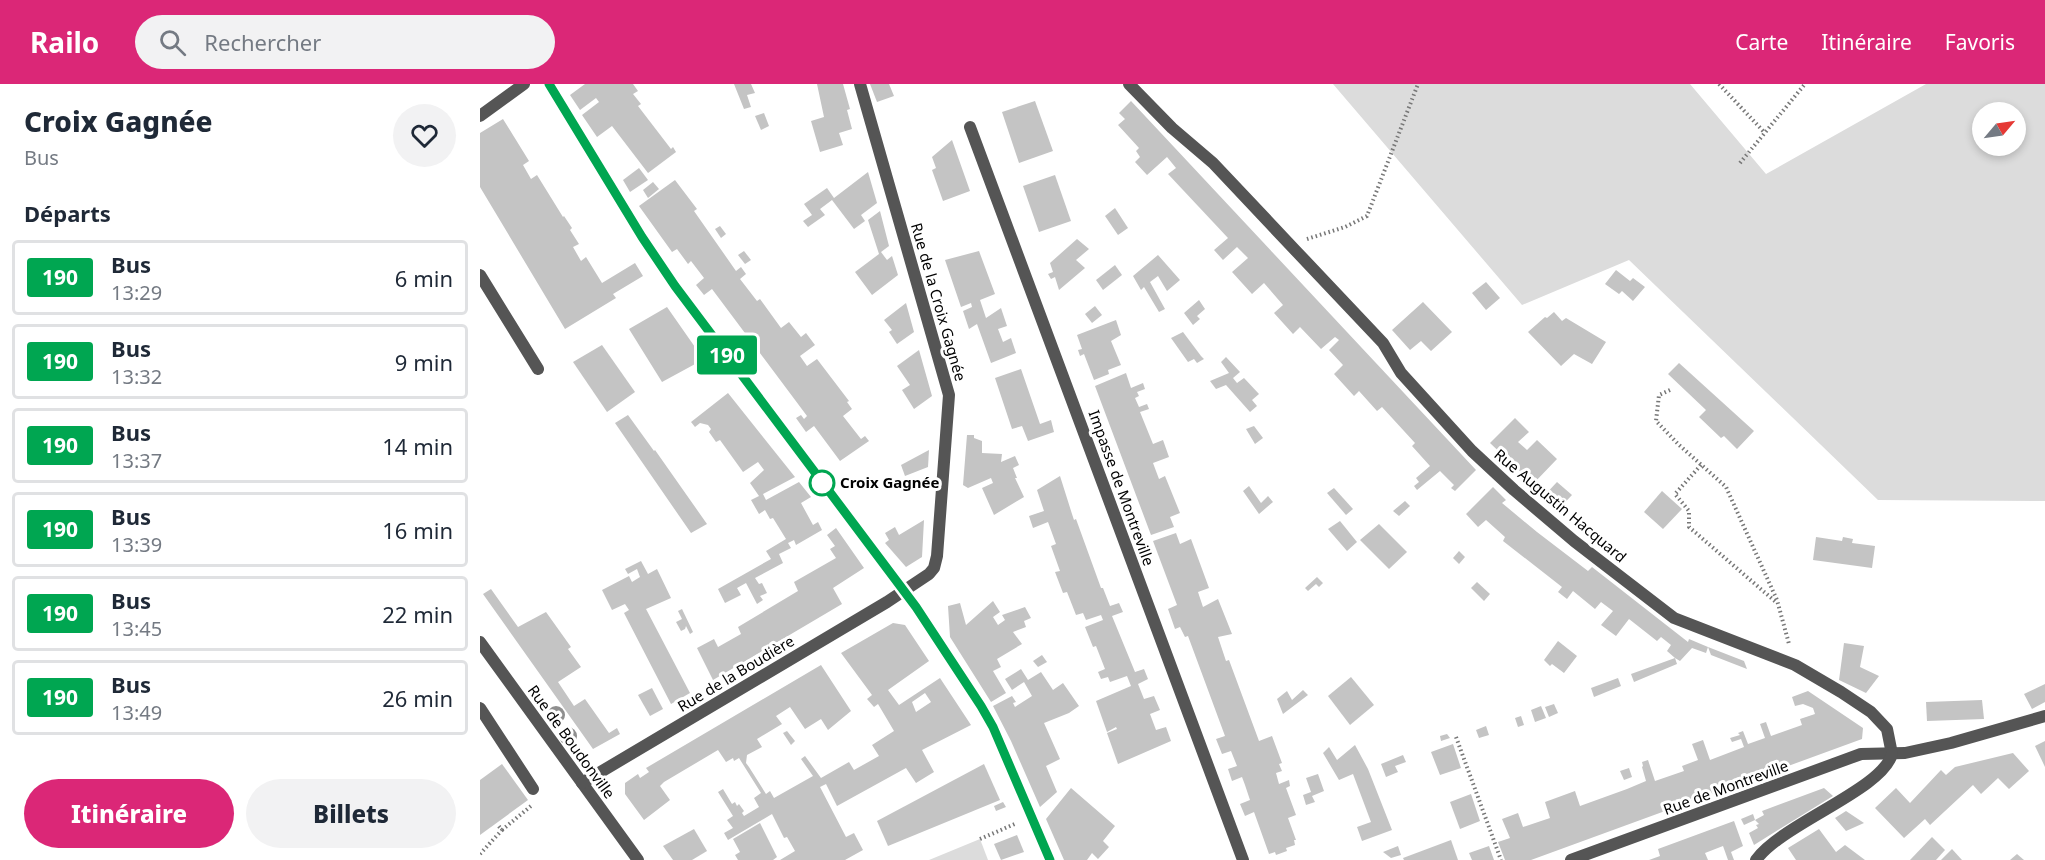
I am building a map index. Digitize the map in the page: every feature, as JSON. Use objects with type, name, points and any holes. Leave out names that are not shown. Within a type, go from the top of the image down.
[{"type":"street","points":[[480,116],[524,84]]},
{"type":"street","points":[[549,84],[642,237],[675,286],[904,590],[981,706],[993,727],[1050,860]]},
{"type":"street","name":"Rue de la Croix Gagnée","points":[[860,84],[949,395],[937,556],[934,568],[929,574],[904,590]]},
{"type":"street","name":"Rue Augustin Hacquard","points":[[1129,84],[1172,128],[1213,164],[1287,241],[1383,344],[1401,373],[1473,451],[1514,490],[1574,541],[1674,618],[1795,665],[1871,712],[1887,729],[1893,754]]},
{"type":"street","name":"Impasse de Montreville","points":[[970,128],[1243,860]]},
{"type":"street","points":[[480,275],[538,369]]},
{"type":"street","name":"Rue de la Boudière","points":[[582,783],[904,590]]},
{"type":"street","name":"Rue de Boudonville","points":[[481,646],[638,860]]},
{"type":"street","points":[[480,708],[533,789]]},
{"type":"street","name":"Rue de Montreville","points":[[1572,860],[1861,754],[1905,753],[1951,743],[2045,716]]},
{"type":"street","points":[[1756,860],[1774,841],[1875,777],[1890,761],[1893,754]]},
{"type":"path","points":[[1309,237],[1345,227],[1367,216],[1418,84]]},
{"type":"path","points":[[1719,84],[1765,133]]},
{"type":"path","points":[[1740,163],[1805,84]]},
{"type":"path","points":[[1670,390],[1659,395],[1656,420],[1726,488],[1778,604],[1795,665]]},
{"type":"path","points":[[1701,465],[1675,494],[1689,511],[1689,527],[1778,604]]},
{"type":"path","points":[[1456,738],[1501,860]]},
{"type":"path","points":[[480,854],[502,830],[530,808],[535,799],[533,789]]},
{"type":"path","points":[[980,839],[1032,817]]},
{"type":"path","points":[[497,824],[502,830]]},
{"type":"shaded area","points":[[1333,84],[1690,84],[1766,174],[1926,84],[2045,84],[2045,501],[1878,500],[1629,260],[1522,305]]},
{"type":"shaded area","points":[[980,839],[988,860],[929,860]]},
{"type":"building","points":[[585,84],[633,84],[638,91],[633,94],[641,104],[638,106],[671,149],[673,147],[676,152],[648,173],[612,126],[597,137],[582,115],[599,102],[596,98],[580,110],[570,95]]},
{"type":"building","points":[[734,84],[751,84],[755,93],[747,95],[751,107],[744,109]]},
{"type":"building","points":[[817,84],[843,84],[850,109],[847,110],[852,129],[839,133],[843,145],[820,152],[811,121],[824,117]]},
{"type":"building","points":[[870,84],[889,84],[894,96],[877,102]]},
{"type":"building","points":[[1035,101],[1053,151],[1019,163],[1002,112]]},
{"type":"building","points":[[1131,101],[1476,470],[1455,491],[1451,488],[1454,485],[1440,471],[1417,490],[1414,486],[1419,482],[1416,478],[1430,466],[1412,446],[1415,443],[1382,407],[1377,411],[1359,391],[1354,396],[1334,374],[1343,365],[1329,350],[1339,340],[1335,337],[1321,349],[1300,327],[1293,334],[1274,313],[1283,305],[1264,283],[1252,294],[1232,272],[1248,258],[1237,247],[1223,260],[1214,250],[1228,238],[1168,174],[1176,168],[1167,157],[1147,175],[1135,162],[1140,157],[1136,151],[1139,148],[1118,125],[1125,119],[1119,113]]},
{"type":"building","points":[[764,113],[769,126],[761,130],[755,116]]},
{"type":"building","points":[[503,119],[529,161],[523,165],[531,179],[537,175],[572,228],[570,230],[579,244],[573,247],[581,261],[586,257],[602,283],[635,263],[643,276],[613,294],[616,298],[565,329],[480,187],[480,133]]},
{"type":"building","points":[[952,140],[970,191],[943,201],[932,170],[936,168],[932,157]]},
{"type":"building","points":[[639,168],[648,180],[630,192],[623,180]]},
{"type":"building","points":[[868,172],[877,203],[861,215],[865,221],[854,229],[832,200],[820,209],[825,215],[808,227],[803,221],[812,215],[804,204],[827,188],[834,198]]},
{"type":"building","points":[[1055,175],[1071,221],[1039,232],[1023,186]]},
{"type":"building","points":[[675,180],[697,209],[694,211],[736,271],[741,267],[746,274],[740,279],[757,301],[760,299],[781,328],[789,322],[801,337],[806,333],[815,345],[800,356],[807,366],[817,359],[849,401],[847,402],[852,409],[843,416],[861,439],[865,436],[869,441],[840,461],[814,426],[806,432],[796,418],[801,415],[804,419],[807,416],[712,289],[704,295],[696,285],[704,278],[691,261],[688,264],[677,249],[672,252],[639,206]]},
{"type":"building","points":[[653,182],[659,189],[648,198],[643,190]]},
{"type":"building","points":[[1115,208],[1128,228],[1118,235],[1105,216]]},
{"type":"building","points":[[880,211],[889,246],[881,252],[887,260],[892,256],[898,275],[872,295],[855,272],[879,254],[868,220]]},
{"type":"building","points":[[720,226],[726,234],[721,238],[715,229]]},
{"type":"building","points":[[1077,239],[1089,249],[1076,260],[1085,268],[1059,290],[1055,277],[1051,279],[1048,274],[1053,272],[1050,263]]},
{"type":"building","points":[[744,251],[751,260],[745,264],[738,255]]},
{"type":"building","points":[[979,251],[995,294],[980,300],[986,318],[1001,308],[1007,326],[998,329],[1003,342],[1011,338],[1016,353],[991,363],[977,324],[969,329],[963,311],[972,307],[971,303],[961,307],[945,260]]},
{"type":"building","points":[[1158,255],[1180,280],[1167,291],[1158,276],[1150,282],[1165,309],[1159,312],[1144,287],[1141,290],[1133,276]]},
{"type":"building","points":[[1115,265],[1122,275],[1103,290],[1096,280]]},
{"type":"building","points":[[1616,270],[1630,281],[1633,278],[1645,287],[1633,301],[1622,291],[1619,294],[1605,284]]},
{"type":"building","points":[[1486,282],[1500,298],[1486,310],[1472,293]]},
{"type":"building","points":[[1199,300],[1205,309],[1197,316],[1200,319],[1193,325],[1184,313]]},
{"type":"building","points":[[1423,302],[1452,332],[1431,351],[1421,341],[1410,350],[1392,330]]},
{"type":"building","points":[[906,303],[914,332],[897,344],[889,332],[892,330],[884,320]]},
{"type":"building","points":[[1095,306],[1102,315],[1092,323],[1085,314]]},
{"type":"building","points":[[667,307],[711,370],[703,375],[697,363],[662,382],[629,329]]},
{"type":"building","points":[[1554,312],[1562,321],[1566,318],[1606,342],[1592,364],[1574,354],[1561,366],[1528,332]]},
{"type":"building","points":[[1116,320],[1121,335],[1111,341],[1121,365],[1108,370],[1109,374],[1094,380],[1084,354],[1080,356],[1078,350],[1082,349],[1077,335]]},
{"type":"building","points":[[1183,332],[1204,359],[1197,363],[1194,359],[1188,362],[1171,338]]},
{"type":"building","points":[[602,345],[635,392],[607,412],[573,362]]},
{"type":"building","points":[[919,350],[932,396],[914,409],[902,390],[910,385],[897,366]]},
{"type":"building","points":[[1226,357],[1240,372],[1233,378],[1237,383],[1244,378],[1259,394],[1252,400],[1257,406],[1250,412],[1226,385],[1216,389],[1210,381],[1229,373],[1221,362]]},
{"type":"building","points":[[1679,363],[1754,431],[1737,449],[1724,436],[1721,438],[1699,417],[1706,410],[1668,374]]},
{"type":"building","points":[[1021,369],[1040,424],[1051,420],[1054,432],[1028,441],[1022,426],[1012,429],[995,378]]},
{"type":"building","points":[[1126,373],[1131,388],[1143,383],[1145,389],[1137,392],[1139,396],[1135,398],[1139,407],[1147,404],[1149,409],[1140,412],[1153,444],[1163,440],[1169,457],[1153,463],[1159,479],[1165,476],[1180,513],[1170,517],[1174,527],[1151,535],[1095,386]]},
{"type":"building","points":[[728,393],[795,477],[763,494],[766,500],[799,482],[811,497],[801,503],[813,525],[818,522],[822,530],[796,545],[794,540],[788,543],[791,548],[779,554],[783,563],[755,578],[759,584],[762,583],[767,593],[760,596],[763,600],[757,604],[746,583],[737,588],[741,595],[725,603],[718,589],[771,559],[766,551],[786,539],[773,518],[770,519],[765,510],[759,514],[751,500],[759,496],[750,483],[764,470],[758,462],[743,472],[720,440],[716,442],[709,432],[711,429],[708,425],[700,423],[695,427],[691,422]]},
{"type":"building","points":[[628,415],[707,524],[691,533],[615,423]]},
{"type":"building","points":[[1515,418],[1529,432],[1518,442],[1527,450],[1537,440],[1557,459],[1533,484],[1490,443]]},
{"type":"building","points":[[1254,426],[1263,438],[1255,444],[1246,429]]},
{"type":"building","points":[[967,435],[974,435],[974,438],[982,441],[982,453],[1002,454],[1001,462],[1015,456],[1019,465],[1013,468],[1024,497],[994,515],[982,488],[993,483],[991,478],[968,488],[963,485]]},
{"type":"building","points":[[929,450],[928,467],[905,476],[901,465]]},
{"type":"building","points":[[1060,476],[1074,520],[1076,519],[1101,588],[1110,606],[1119,603],[1123,612],[1112,616],[1135,672],[1144,669],[1148,679],[1138,684],[1144,699],[1154,696],[1160,710],[1150,714],[1156,730],[1166,727],[1171,741],[1118,764],[1107,733],[1117,729],[1116,727],[1107,732],[1096,701],[1131,686],[1127,676],[1110,682],[1108,677],[1101,679],[1098,672],[1105,669],[1085,627],[1103,620],[1101,615],[1086,620],[1083,613],[1076,615],[1067,592],[1063,593],[1055,572],[1060,571],[1051,546],[1056,544],[1048,522],[1033,528],[1029,516],[1044,511],[1037,490]]},
{"type":"building","points":[[1557,482],[1572,495],[1557,511],[1541,499]]},
{"type":"building","points":[[1249,486],[1261,503],[1268,496],[1273,502],[1259,514],[1243,491]]},
{"type":"building","points":[[1493,487],[1506,500],[1502,503],[1537,532],[1588,571],[1592,567],[1688,642],[1689,639],[1708,647],[1706,653],[1692,648],[1680,661],[1667,651],[1671,645],[1661,637],[1657,641],[1629,619],[1616,636],[1601,625],[1613,611],[1601,602],[1595,609],[1573,591],[1567,599],[1558,592],[1562,587],[1503,541],[1505,537],[1486,520],[1478,527],[1466,514]]},
{"type":"building","points":[[1334,488],[1353,509],[1346,515],[1327,493]]},
{"type":"building","points":[[1662,491],[1682,509],[1663,529],[1644,512]]},
{"type":"building","points":[[1405,501],[1410,506],[1399,516],[1393,511]]},
{"type":"building","points":[[924,520],[922,557],[906,567],[885,543],[889,540],[885,533],[895,527],[899,535]]},
{"type":"building","points":[[1340,521],[1357,542],[1347,551],[1328,529]]},
{"type":"building","points":[[1379,524],[1407,552],[1389,569],[1360,540]]},
{"type":"building","points":[[836,528],[864,568],[833,588],[842,604],[713,680],[697,648],[714,639],[718,647],[741,634],[738,627],[798,591],[794,582],[836,558],[830,549],[835,546],[827,535]]},
{"type":"building","points":[[1176,533],[1180,544],[1191,539],[1209,588],[1198,592],[1203,607],[1218,599],[1232,634],[1218,637],[1226,661],[1229,660],[1259,741],[1272,736],[1282,763],[1279,764],[1282,771],[1276,773],[1279,784],[1289,780],[1290,786],[1286,788],[1296,815],[1288,818],[1296,840],[1294,840],[1295,845],[1286,848],[1287,851],[1276,855],[1275,852],[1269,854],[1254,812],[1245,816],[1240,804],[1250,800],[1245,785],[1242,777],[1232,781],[1228,769],[1237,766],[1231,751],[1222,754],[1216,739],[1225,736],[1188,636],[1185,637],[1180,627],[1175,629],[1168,609],[1177,605],[1153,541]]},
{"type":"building","points":[[1816,537],[1842,541],[1843,537],[1853,539],[1852,543],[1875,546],[1872,568],[1813,560]]},
{"type":"building","points":[[1459,551],[1465,557],[1459,564],[1453,558]]},
{"type":"building","points":[[641,561],[648,574],[657,569],[671,598],[646,609],[690,693],[671,704],[624,613],[629,610],[625,604],[612,610],[602,590],[629,576],[632,582],[640,577],[637,569],[628,574],[625,569]]},
{"type":"building","points":[[1317,577],[1323,583],[1319,587],[1316,584],[1308,591],[1305,588]]},
{"type":"building","points":[[1477,582],[1490,594],[1484,601],[1471,588]]},
{"type":"building","points":[[491,589],[518,627],[546,612],[571,647],[568,649],[581,667],[558,682],[574,706],[585,699],[609,733],[617,728],[620,734],[593,749],[483,594]]},
{"type":"building","points":[[993,601],[1000,612],[993,617],[998,625],[1005,620],[1002,615],[1025,607],[1031,618],[1024,621],[1026,627],[1013,632],[1022,644],[997,659],[1001,667],[993,671],[1006,693],[991,702],[950,637],[948,606],[960,603],[966,625]]},
{"type":"building","points":[[682,609],[693,632],[690,634],[686,626],[681,631],[676,622],[682,619],[678,611]]},
{"type":"building","points":[[893,623],[905,625],[929,661],[888,690],[899,705],[940,678],[971,725],[922,750],[934,772],[916,783],[906,768],[837,806],[826,784],[820,787],[846,837],[854,833],[863,850],[845,860],[780,860],[795,851],[787,837],[784,838],[772,814],[728,840],[724,833],[733,828],[727,820],[733,816],[718,792],[723,789],[732,804],[735,802],[737,806],[739,804],[744,811],[742,813],[744,816],[759,807],[754,798],[761,793],[739,758],[726,762],[718,750],[664,782],[660,786],[670,800],[644,820],[625,794],[625,783],[638,774],[640,778],[649,772],[646,768],[821,665],[851,711],[828,730],[821,719],[805,729],[790,707],[776,716],[782,724],[757,739],[762,747],[747,755],[746,763],[766,794],[770,791],[774,798],[813,776],[801,759],[805,756],[821,778],[849,762],[854,770],[879,756],[872,745],[894,731],[878,704],[874,707],[867,699],[872,695],[841,653]],"holes":[[[925,693],[931,702],[916,712],[912,702]]]},
{"type":"building","points":[[1558,641],[1577,656],[1564,673],[1544,660]]},
{"type":"building","points":[[1844,643],[1864,646],[1860,667],[1879,676],[1866,693],[1839,680]]},
{"type":"building","points":[[1708,647],[1744,661],[1747,669],[1711,655]]},
{"type":"building","points":[[1042,655],[1047,662],[1038,667],[1033,661]]},
{"type":"building","points":[[1675,658],[1677,664],[1634,682],[1631,674]]},
{"type":"building","points":[[1021,669],[1028,680],[1041,672],[1053,690],[1063,683],[1079,706],[1069,713],[1044,723],[1060,759],[1046,766],[1057,792],[1040,807],[993,706],[1012,696],[1016,702],[1013,703],[1015,707],[1032,696],[1024,682],[1012,690],[1005,679]]},
{"type":"building","points":[[1351,677],[1374,705],[1350,725],[1328,696]]},
{"type":"building","points":[[1618,678],[1621,686],[1594,697],[1591,688]]},
{"type":"building","points":[[2045,684],[2045,702],[2032,709],[2024,694]]},
{"type":"building","points":[[652,688],[663,709],[650,716],[638,695]]},
{"type":"building","points":[[1303,690],[1308,695],[1283,714],[1277,699],[1287,691],[1292,700]]},
{"type":"building","points":[[1808,691],[1863,728],[1862,739],[1531,860],[1505,860],[1498,842],[1510,838],[1502,819],[1518,813],[1523,827],[1550,818],[1545,802],[1575,791],[1580,806],[1627,789],[1646,781],[1642,762],[1648,760],[1655,781],[1684,771],[1682,766],[1698,760],[1692,744],[1703,740],[1710,760],[1744,747],[1741,739],[1732,742],[1730,738],[1740,735],[1738,733],[1743,731],[1748,744],[1765,738],[1760,724],[1766,722],[1771,736],[1802,725],[1800,719],[1815,714],[1813,708],[1803,704],[1795,706],[1792,697]]},
{"type":"building","points":[[1982,700],[1984,719],[1927,721],[1926,702]]},
{"type":"building","points":[[1554,704],[1558,713],[1549,717],[1545,707]]},
{"type":"building","points":[[1541,706],[1546,718],[1535,722],[1531,710]]},
{"type":"building","points":[[1521,716],[1524,725],[1518,727],[1515,718]]},
{"type":"building","points":[[1486,726],[1489,735],[1479,738],[1476,730]]},
{"type":"building","points":[[787,731],[795,741],[791,745],[783,733]]},
{"type":"building","points":[[1447,734],[1450,738],[1441,741],[1440,736]]},
{"type":"building","points":[[2045,741],[2045,767],[2035,746]]},
{"type":"building","points":[[1453,744],[1461,768],[1440,775],[1431,752]]},
{"type":"building","points":[[1355,745],[1368,769],[1392,830],[1362,841],[1357,827],[1371,822],[1353,774],[1339,780],[1323,753],[1329,747],[1337,760]]},
{"type":"building","points":[[2013,753],[2029,771],[2009,789],[1998,778],[1981,794],[1973,785],[1930,825],[1925,819],[1904,838],[1875,808],[1896,788],[1910,803],[1941,770],[1946,775],[1955,767]]},
{"type":"building","points":[[1403,755],[1406,762],[1395,766],[1398,772],[1386,777],[1381,764]]},
{"type":"building","points":[[502,764],[528,800],[480,835],[480,780]]},
{"type":"building","points":[[984,764],[1000,800],[888,846],[877,821]]},
{"type":"building","points":[[1629,768],[1632,777],[1624,780],[1620,771]]},
{"type":"building","points":[[1318,774],[1324,791],[1312,796],[1315,802],[1306,805],[1303,795],[1311,792],[1306,778]]},
{"type":"building","points":[[1071,788],[1115,826],[1103,841],[1109,847],[1098,859],[1092,853],[1087,860],[1064,860],[1046,819]]},
{"type":"building","points":[[1824,788],[1833,796],[1754,845],[1749,833],[1758,828],[1756,825],[1759,824],[1755,820],[1764,815],[1762,811]]},
{"type":"building","points":[[1471,794],[1480,821],[1460,829],[1450,802]]},
{"type":"building","points":[[1003,802],[1006,807],[996,811],[994,806]]},
{"type":"building","points":[[1846,811],[1864,823],[1846,831],[1835,818]]},
{"type":"building","points":[[1753,814],[1755,820],[1744,825],[1741,819]]},
{"type":"building","points":[[1734,821],[1743,846],[1731,852],[1734,860],[1728,860],[1723,846],[1705,853],[1708,860],[1649,860],[1660,856],[1658,849]]},
{"type":"building","points":[[760,823],[777,857],[773,860],[738,860],[735,855],[740,852],[733,839]]},
{"type":"building","points":[[694,829],[707,851],[692,860],[673,860],[663,846]]},
{"type":"building","points":[[1819,829],[1836,852],[1845,845],[1865,860],[1796,860],[1788,848]]},
{"type":"building","points":[[1017,835],[1024,852],[1001,860],[994,844]]},
{"type":"building","points":[[1932,837],[1945,850],[1936,860],[1910,860]]},
{"type":"building","points":[[1451,840],[1458,860],[1404,860],[1403,858]]},
{"type":"building","points":[[1398,846],[1401,855],[1391,858],[1383,852]]},
{"type":"building","points":[[1489,846],[1494,860],[1472,860],[1469,853]]},
{"type":"building","points":[[1952,849],[1962,860],[1941,860]]},
{"type":"building","points":[[2017,854],[2024,860],[2010,860]]},
{"type":"bus line","name":"190","points":[[549,84],[642,237],[675,286],[891,572],[981,706],[993,727],[1050,860]]},
{"type":"place","name":"Croix Gagnée","points":[[822,483]]}]
